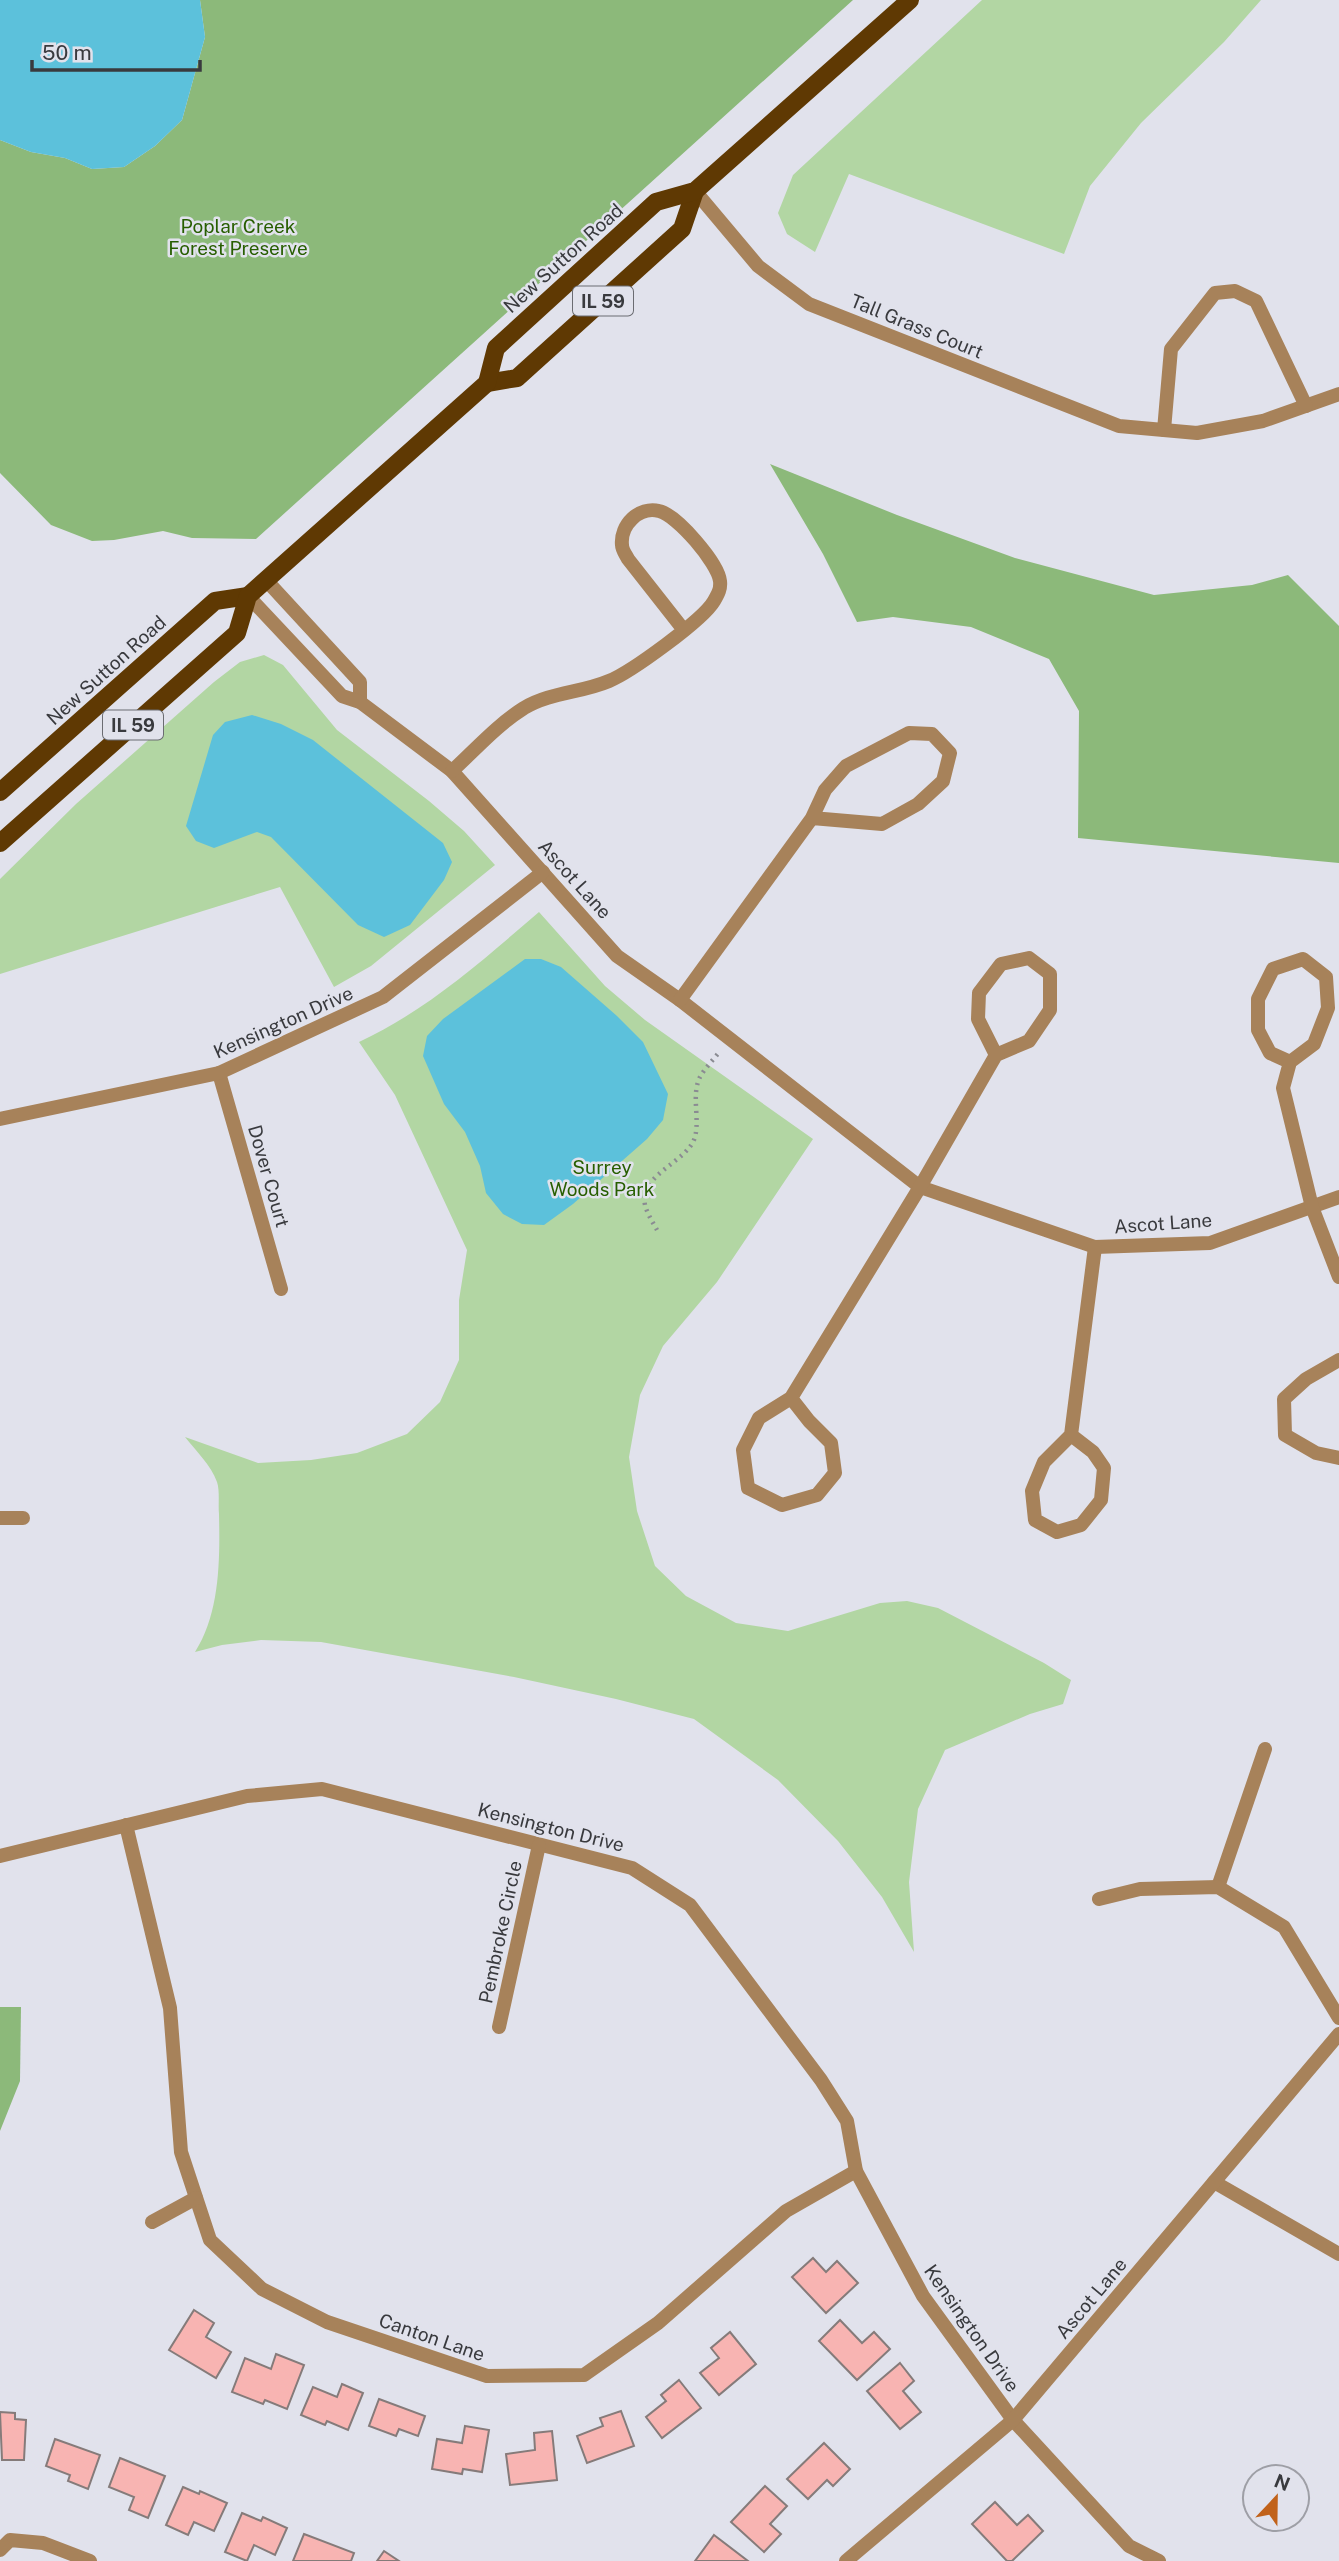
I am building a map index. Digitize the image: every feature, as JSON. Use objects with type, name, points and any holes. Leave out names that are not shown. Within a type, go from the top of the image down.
[{"type":"main road","name":"New Sutton Road","points":[[0,792],[215,601],[248,596],[487,383],[496,348],[656,202],[695,191],[909,0]]},
{"type":"main road","name":"New Sutton Road","points":[[487,383],[517,379],[682,229],[695,191]]},
{"type":"main road","name":"IL 59","points":[[0,843],[237,634],[248,596]]},
{"type":"street","name":"Tall Grass Court","points":[[695,191],[758,266],[809,304],[1119,426],[1197,433],[1263,421],[1339,394]]},
{"type":"street","points":[[1164,430],[1171,349],[1215,293],[1235,290],[1256,301],[1306,406]]},
{"type":"street","points":[[452,771],[501,725],[524,708],[552,696],[608,682],[651,656],[711,607],[719,592],[720,580],[715,568],[674,518],[659,510],[644,511],[631,519],[623,531],[622,547],[628,559],[683,629]]},
{"type":"street","points":[[266,580],[360,682],[360,702]]},
{"type":"street","name":"Ascot Lane","points":[[248,596],[341,696],[360,702],[452,771],[617,956],[680,1000],[920,1186],[1095,1247],[1210,1243],[1339,1197]]},
{"type":"street","points":[[680,1000],[812,818],[825,790],[846,766],[909,733],[932,734],[950,753],[943,781],[918,804],[882,824],[812,818]]},
{"type":"street","name":"Kensington Drive","points":[[0,1119],[219,1073],[383,997],[542,872]]},
{"type":"street","points":[[791,1398],[831,1443],[835,1473],[817,1495],[782,1505],[748,1488],[743,1450],[759,1418],[791,1398],[996,1055],[1029,1041],[1050,1010],[1050,974],[1029,958],[1001,964],[979,993],[978,1019],[996,1055]]},
{"type":"street","points":[[1290,1062],[1270,1053],[1258,1030],[1258,999],[1273,969],[1303,960],[1326,977],[1328,1008],[1314,1044],[1290,1062],[1283,1088],[1311,1207],[1339,1277]]},
{"type":"street","name":"Dover Court","points":[[219,1073],[281,1289]]},
{"type":"street","name":"Ascot Lane","points":[[1071,1434],[1095,1247]]},
{"type":"street","points":[[1339,1360],[1306,1379],[1284,1399],[1285,1435],[1316,1452],[1339,1458]]},
{"type":"street","points":[[1071,1434],[1093,1452],[1104,1468],[1101,1500],[1081,1525],[1057,1532],[1035,1520],[1032,1491],[1044,1462],[1071,1434]]},
{"type":"street","points":[[0,1518],[23,1518]]},
{"type":"street","points":[[1218,1886],[1265,1749]]},
{"type":"street","name":"Kensington Drive","points":[[0,1856],[247,1796],[322,1789],[632,1868],[691,1905],[821,2080],[847,2121],[856,2171],[923,2296],[1013,2420],[1129,2546],[1158,2561]]},
{"type":"street","name":"Canton Lane","points":[[126,1825],[170,2008],[181,2152],[210,2241],[262,2289],[327,2322],[487,2376],[584,2375],[659,2323],[786,2211],[856,2171]]},
{"type":"street","name":"Pembroke Circle","points":[[499,2027],[539,1845]]},
{"type":"street","points":[[1099,1899],[1140,1889],[1218,1886],[1284,1927],[1339,2018]]},
{"type":"street","name":"Ascot Lane","points":[[846,2561],[1013,2420],[1339,2034]]},
{"type":"street","points":[[1214,2182],[1339,2254]]},
{"type":"street","points":[[152,2222],[196,2198]]},
{"type":"street","points":[[0,2550],[10,2540],[43,2543],[90,2561]]},
{"type":"path","points":[[657,1230],[645,1204],[648,1188],[661,1170],[677,1161],[695,1139],[696,1092],[700,1078],[730,1039]]},
{"type":"green space","name":"Poplar Creek Forest Preserve","points":[[200,0],[853,0],[256,539],[192,538],[163,531],[92,541],[51,525],[0,473],[0,140],[31,152],[65,158],[92,169],[124,167],[155,146],[182,120],[205,37]]},
{"type":"green space","points":[[982,0],[1261,0],[1224,42],[1141,123],[1090,186],[1064,254],[849,174],[815,252],[787,234],[778,213],[793,175]]},
{"type":"green space","points":[[770,464],[897,515],[1015,558],[1154,595],[1252,585],[1288,575],[1339,626],[1339,863],[1078,838],[1079,711],[1049,659],[971,627],[893,617],[857,622],[823,554]]},
{"type":"green space","points":[[264,655],[283,665],[337,730],[429,801],[464,831],[495,865],[371,966],[334,987],[280,887],[0,974],[0,879],[76,804],[214,682],[240,662]]},
{"type":"green space","name":"Surrey Woods Park","points":[[539,912],[605,986],[645,1020],[813,1139],[717,1282],[663,1346],[640,1395],[629,1457],[637,1511],[655,1566],[686,1596],[736,1623],[788,1631],[880,1603],[907,1601],[938,1608],[1071,1680],[1063,1704],[1030,1714],[945,1750],[918,1809],[909,1882],[914,1952],[882,1897],[838,1841],[778,1780],[694,1719],[514,1677],[321,1642],[261,1640],[195,1652],[209,1620],[217,1586],[219,1494],[211,1470],[185,1437],[258,1463],[311,1460],[357,1453],[407,1434],[440,1402],[459,1360],[459,1300],[467,1250],[395,1095],[359,1042],[431,1000]]},
{"type":"green space","points":[[0,2007],[21,2007],[20,2081],[0,2131]]},
{"type":"water","points":[[0,0],[200,0],[205,37],[182,120],[155,146],[124,167],[92,169],[65,158],[31,152],[0,140]]},
{"type":"water","points":[[252,715],[281,724],[313,740],[443,843],[452,862],[444,880],[410,925],[384,937],[358,925],[271,837],[257,832],[214,848],[196,841],[186,826],[213,735],[225,722]]},
{"type":"water","points":[[525,959],[541,959],[561,967],[617,1016],[643,1042],[668,1094],[663,1120],[647,1139],[573,1204],[544,1225],[522,1224],[503,1214],[486,1193],[480,1166],[465,1132],[444,1104],[423,1056],[427,1036],[443,1019]]},
{"type":"building","points":[[813,2258],[826,2272],[837,2261],[858,2283],[826,2313],[792,2277]]},
{"type":"building","points":[[194,2310],[214,2323],[206,2337],[231,2352],[216,2378],[169,2350]]},
{"type":"building","points":[[840,2320],[862,2343],[874,2332],[890,2349],[857,2380],[819,2341]]},
{"type":"building","points":[[730,2332],[756,2364],[719,2395],[700,2373],[719,2358],[711,2348]]},
{"type":"building","points":[[276,2354],[304,2365],[287,2409],[265,2400],[263,2404],[232,2392],[245,2358],[271,2369]]},
{"type":"building","points":[[900,2363],[914,2381],[903,2391],[921,2412],[900,2429],[867,2391]]},
{"type":"building","points":[[679,2380],[701,2408],[662,2438],[646,2417],[666,2401],[661,2395]]},
{"type":"building","points":[[342,2384],[363,2393],[348,2430],[327,2421],[325,2425],[301,2415],[313,2387],[337,2397]]},
{"type":"building","points":[[379,2399],[425,2416],[418,2436],[399,2429],[396,2436],[369,2426]]},
{"type":"building","points":[[621,2411],[634,2446],[587,2463],[577,2436],[603,2426],[600,2418]]},
{"type":"building","points":[[0,2412],[15,2413],[15,2419],[26,2420],[24,2460],[2,2460]]},
{"type":"building","points":[[465,2426],[489,2430],[482,2472],[463,2469],[462,2474],[432,2469],[437,2439],[462,2443]]},
{"type":"building","points":[[552,2431],[557,2480],[510,2485],[506,2454],[535,2450],[534,2433]]},
{"type":"building","points":[[55,2439],[100,2455],[88,2489],[68,2481],[70,2475],[46,2466]]},
{"type":"building","points":[[824,2443],[850,2469],[833,2486],[827,2480],[808,2499],[787,2479]]},
{"type":"building","points":[[120,2458],[165,2476],[148,2518],[129,2510],[134,2497],[109,2487]]},
{"type":"building","points":[[765,2486],[787,2506],[770,2524],[781,2534],[764,2552],[731,2522]]},
{"type":"building","points":[[183,2487],[227,2503],[214,2531],[194,2522],[188,2535],[166,2525]]},
{"type":"building","points":[[995,2502],[1017,2525],[1028,2515],[1043,2531],[1012,2561],[1007,2561],[972,2524]]},
{"type":"building","points":[[242,2513],[261,2521],[263,2517],[287,2528],[275,2555],[254,2545],[247,2561],[225,2552]]},
{"type":"building","points":[[304,2534],[354,2553],[351,2561],[293,2561]]},
{"type":"building","points":[[714,2535],[748,2561],[695,2561]]},
{"type":"building","points":[[384,2551],[399,2561],[377,2561]]}]
